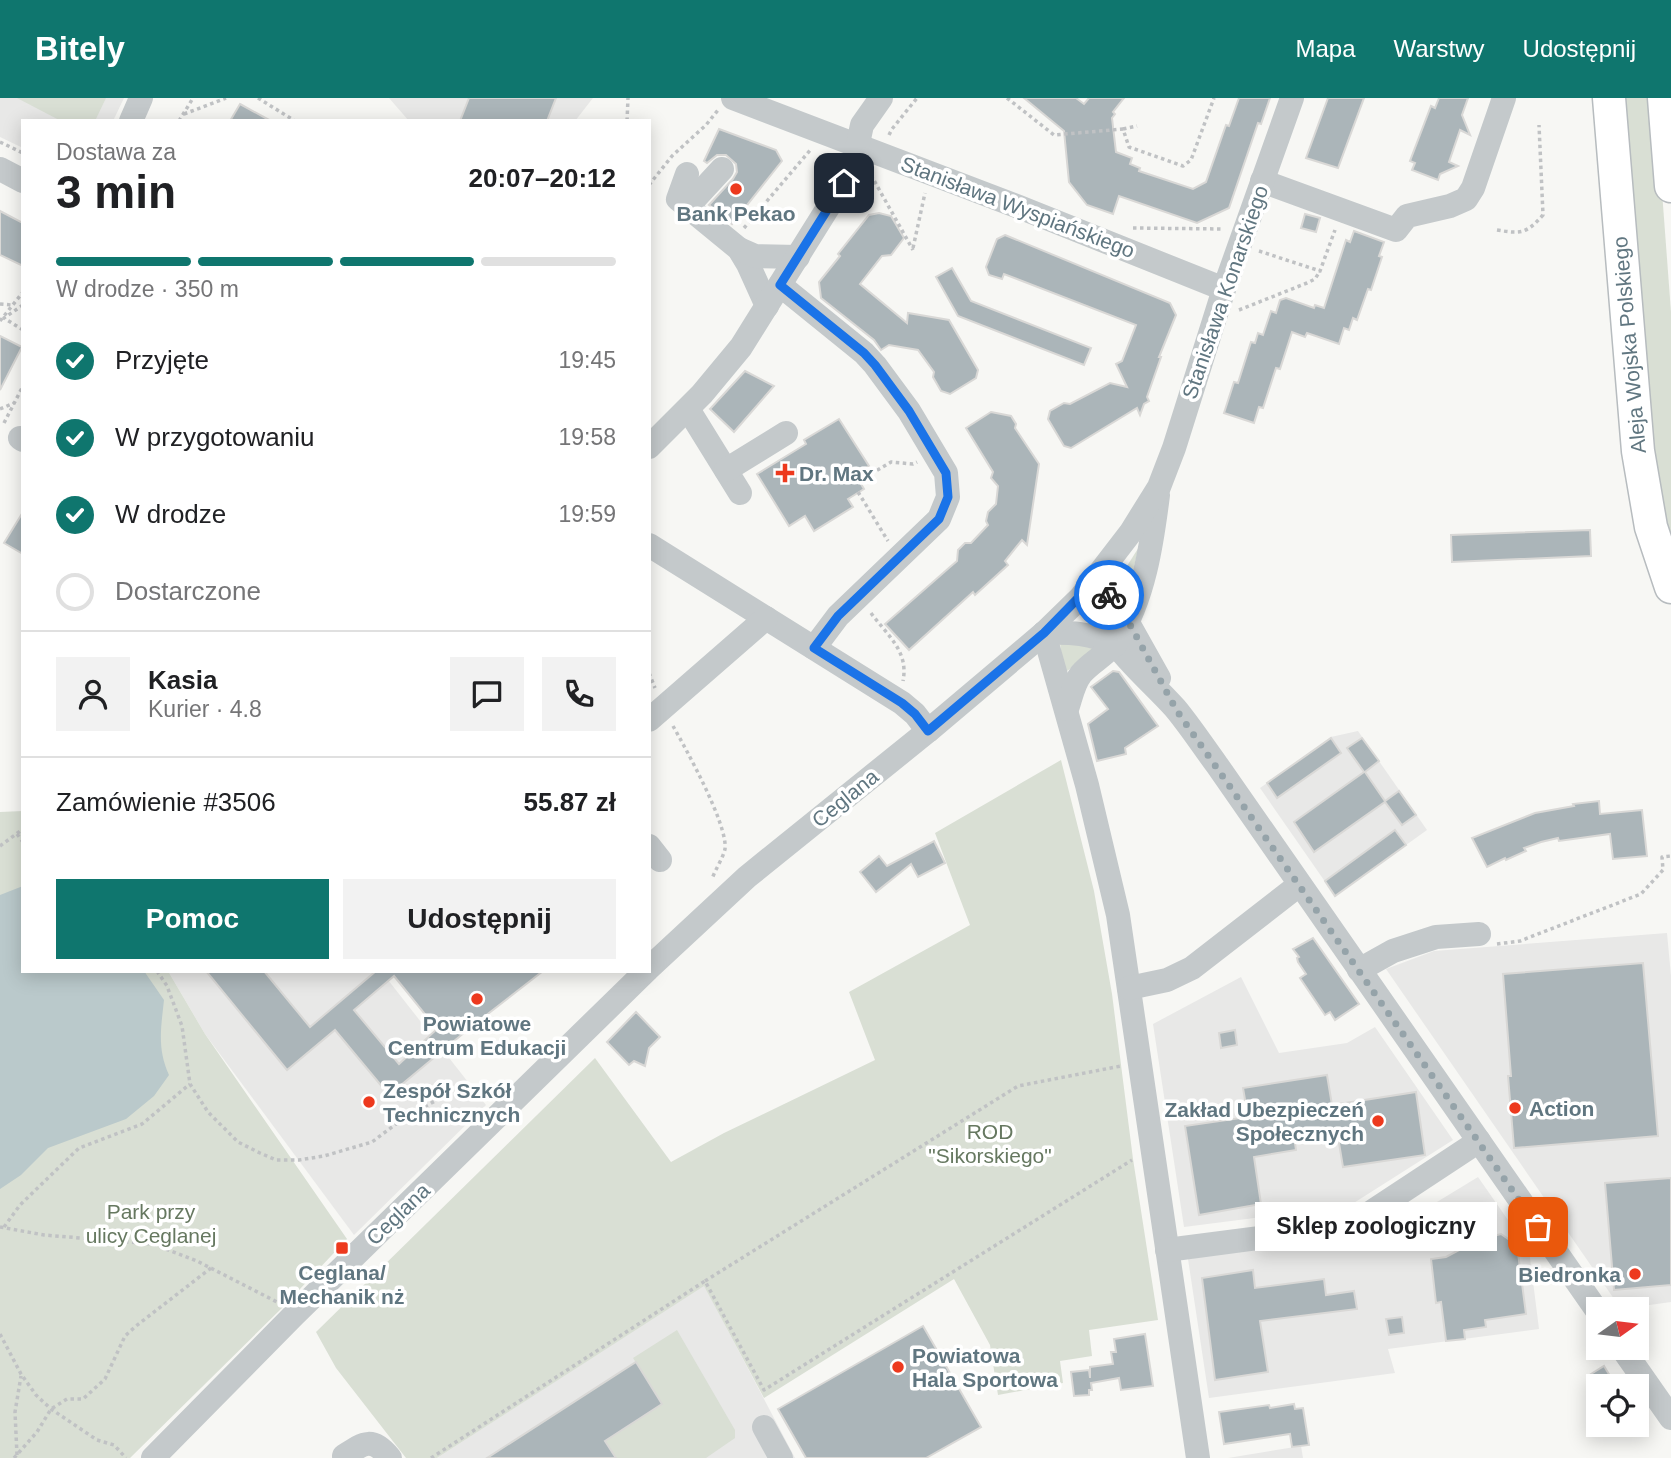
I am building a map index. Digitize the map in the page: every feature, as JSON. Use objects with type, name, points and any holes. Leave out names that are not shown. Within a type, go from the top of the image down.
[{"type":"main road","name":"Aleja Wojska Polskiego","points":[[1609,98],[1637,451],[1651,527],[1671,587]]},
{"type":"main road","points":[[1664,98],[1671,186]]},
{"type":"street","points":[[132,119],[141,98]]},
{"type":"street","points":[[651,445],[723,371],[774,296],[844,183],[855,162],[862,125],[881,98]]},
{"type":"street","points":[[1262,181],[1395,230],[1407,216],[1450,206],[1466,199],[1473,188],[1504,98]]},
{"type":"street","name":"Stanisława Konarskiego","points":[[1159,487],[1262,181],[1286,99]]},
{"type":"street","name":"Stanisława Wyspiańskiego","points":[[725,104],[858,146],[1224,289]]},
{"type":"street","points":[[0,169],[21,180]]},
{"type":"street","points":[[687,207],[722,169]]},
{"type":"street","points":[[687,174],[678,199],[735,246],[755,256],[797,257]]},
{"type":"street","points":[[735,246],[774,296],[869,359],[909,411],[948,478],[946,507],[939,519],[838,616],[814,648]]},
{"type":"street","points":[[688,409],[740,493]]},
{"type":"street","points":[[726,470],[786,433]]},
{"type":"street","points":[[1067,709],[1075,683],[1081,674],[1115,645],[1129,621],[1153,539],[1159,487]]},
{"type":"street","name":"Ceglana","points":[[651,967],[717,903],[1044,633],[1090,586],[1131,532],[1159,487]]},
{"type":"street","points":[[651,546],[893,698],[915,714],[928,731]]},
{"type":"street","points":[[1090,586],[1112,597],[1129,621],[1177,711],[1588,1297]]},
{"type":"street","points":[[1090,586],[1095,613],[1115,645],[1177,711]]},
{"type":"street","points":[[656,714],[766,618]]},
{"type":"street","points":[[1115,645],[1102,638],[1081,633],[1044,633],[1067,709],[1111,881],[1198,1458]]},
{"type":"street","points":[[1129,988],[1167,980],[1192,968],[1299,885]]},
{"type":"street","points":[[1359,970],[1394,951],[1436,937],[1488,939]]},
{"type":"street","name":"Ceglana","points":[[153,1458],[294,1315],[645,973]]},
{"type":"street","points":[[1167,1250],[1350,1226],[1479,1141]]},
{"type":"street","points":[[1630,1360],[1671,1418]]},
{"type":"street","points":[[764,1427],[781,1458]]},
{"type":"street","points":[[344,1456],[368,1443],[376,1444],[390,1458]]},
{"type":"path","points":[[181,119],[193,98]]},
{"type":"path","points":[[184,114],[226,98]]},
{"type":"path","points":[[258,98],[292,119]]},
{"type":"path","points":[[627,119],[628,98]]},
{"type":"path","points":[[888,139],[892,129],[917,98]]},
{"type":"path","points":[[1007,98],[1054,135],[1137,126]]},
{"type":"path","points":[[1123,129],[1129,147],[1183,166],[1191,160],[1214,98]]},
{"type":"path","points":[[651,182],[672,156],[725,104]]},
{"type":"path","points":[[1497,230],[1515,233],[1531,229],[1543,215],[1539,125]]},
{"type":"path","points":[[0,142],[21,152]]},
{"type":"path","points":[[735,246],[812,148]]},
{"type":"path","points":[[870,174],[913,250],[926,186]]},
{"type":"path","points":[[1239,310],[1315,279],[1342,211]]},
{"type":"path","points":[[1125,228],[1229,229]]},
{"type":"path","points":[[1259,251],[1320,271]]},
{"type":"path","points":[[2,319],[21,295]]},
{"type":"path","points":[[0,304],[13,306]]},
{"type":"path","points":[[2,319],[21,306]]},
{"type":"path","points":[[2,319],[21,329]]},
{"type":"path","points":[[14,436],[14,402],[21,390]]},
{"type":"path","points":[[0,409],[14,402]]},
{"type":"path","points":[[859,481],[891,462],[913,464],[934,452]]},
{"type":"path","points":[[858,492],[898,558]]},
{"type":"path","points":[[857,598],[904,659],[903,682],[893,698]]},
{"type":"path","points":[[651,685],[656,714],[691,756],[718,818],[725,848],[710,889],[717,903]]},
{"type":"path","points":[[0,846],[21,831]]},
{"type":"path","points":[[17,834],[21,839]]},
{"type":"path","points":[[1488,939],[1520,941],[1641,894],[1663,870],[1662,858],[1671,856]]},
{"type":"path","points":[[158,973],[167,986],[182,1026],[190,1084],[208,1112],[238,1142],[275,1160],[324,1156],[372,1142],[404,1118],[435,1101]]},
{"type":"path","points":[[431,1458],[705,1281],[1018,1086],[1140,1060]]},
{"type":"path","points":[[190,1084],[142,1124],[79,1148],[20,1205],[2,1227],[44,1235],[153,1244],[254,1288],[284,1306]]},
{"type":"path","points":[[705,1281],[764,1390],[1133,1159],[1153,1153]]},
{"type":"path","points":[[16,1456],[37,1432],[51,1409],[67,1399],[83,1399],[105,1379],[130,1331],[211,1268]]},
{"type":"path","points":[[0,1334],[21,1374],[36,1395],[51,1409],[96,1440],[114,1445],[126,1458]]},
{"type":"path","points":[[16,1456],[15,1412],[21,1374]]},
{"type":"shaded area","points":[[0,98],[124,98],[114,119],[21,119],[21,147],[0,137]]},
{"type":"shaded area","points":[[389,98],[593,98],[577,119],[407,119]]},
{"type":"shaded area","points":[[1358,731],[1427,830],[1335,896],[1260,788],[1331,737]]},
{"type":"shaded area","points":[[21,887],[21,973],[145,973],[164,1000],[161,1047],[169,1075],[154,1096],[126,1119],[48,1148],[21,1175],[0,1189],[0,895]]},
{"type":"shaded area","points":[[1667,933],[1671,976],[1671,1302],[1649,1305],[1649,1297],[1613,1297],[1386,969],[1434,951]]},
{"type":"shaded area","name":"Zespół Szkół Technicznych","points":[[169,973],[383,973],[486,1105],[354,1235],[205,1034]]},
{"type":"shaded area","points":[[1241,977],[1279,1053],[1347,1043],[1375,1027],[1453,1140],[1349,1206],[1184,1227],[1153,1024]]},
{"type":"shaded area","points":[[1478,1177],[1529,1250],[1539,1329],[1388,1349],[1395,1373],[1209,1398],[1188,1259],[1352,1232],[1358,1250]]},
{"type":"shaded area","points":[[704,1285],[795,1458],[437,1458]]},
{"type":"shaded area","points":[[1301,1446],[1303,1458],[1228,1458]]},
{"type":"green space","points":[[17,98],[106,98],[96,119],[57,119]]},
{"type":"green space","points":[[1619,98],[1655,98],[1671,312],[1671,556],[1660,515]]},
{"type":"green space","points":[[1139,547],[1126,598],[1115,585]]},
{"type":"green space","points":[[1060,643],[1101,648],[1064,673]]},
{"type":"green space","name":"ROD \"Sikorskiego\"","points":[[1061,760],[1094,891],[1112,994],[1133,1159],[1158,1320],[1089,1330],[1092,1356],[1060,1361],[1063,1383],[998,1395],[990,1345],[954,1279],[764,1398],[704,1286],[437,1458],[406,1458],[336,1368],[316,1332],[595,1058],[671,1162],[724,1133],[875,1060],[849,992],[970,925],[935,833]]},
{"type":"green space","name":"Park przy ulicy Ceglanej","points":[[21,811],[21,973],[169,973],[205,1034],[347,1239],[284,1306],[130,1458],[0,1458],[0,812]]},
{"type":"green space","points":[[677,1330],[735,1430],[735,1438],[706,1458],[616,1458],[605,1441],[662,1404],[633,1358]]},
{"type":"building","points":[[469,98],[556,98],[548,119],[461,119]]},
{"type":"building","points":[[1024,98],[1076,98],[1084,104],[1089,98],[1124,98],[1113,112],[1115,114],[1112,118],[1116,152],[1132,158],[1130,164],[1140,168],[1139,171],[1193,189],[1206,182],[1226,125],[1229,126],[1239,98],[1270,98],[1261,124],[1258,123],[1229,208],[1197,223],[1119,196],[1113,214],[1087,205],[1069,182],[1064,131]]},
{"type":"building","points":[[1328,98],[1364,98],[1338,168],[1306,158]]},
{"type":"building","points":[[1439,98],[1468,98],[1462,115],[1470,135],[1460,130],[1449,162],[1458,166],[1440,174],[1438,180],[1412,170],[1415,163],[1410,161],[1431,106],[1435,108]]},
{"type":"building","points":[[240,104],[267,119],[231,119]]},
{"type":"building","name":"Bank Pekao","points":[[719,129],[776,150],[782,161],[732,224],[709,205],[737,172],[736,164],[726,155],[717,155],[707,163],[704,161]]},
{"type":"building","points":[[0,211],[21,222],[21,265],[0,255]]},
{"type":"building","points":[[879,213],[891,216],[904,238],[891,255],[882,256],[860,284],[907,323],[908,313],[949,320],[978,370],[976,378],[950,394],[941,391],[933,377],[934,372],[918,350],[889,345],[881,350],[874,340],[821,298],[819,282],[840,256],[838,254],[869,215]]},
{"type":"building","points":[[1305,214],[1320,218],[1316,232],[1301,228]]},
{"type":"building","points":[[1354,231],[1384,242],[1371,290],[1368,289],[1357,320],[1353,318],[1349,330],[1344,328],[1339,344],[1307,333],[1305,337],[1292,332],[1280,369],[1276,368],[1263,408],[1259,407],[1254,423],[1224,413],[1234,382],[1238,383],[1251,342],[1255,343],[1258,333],[1263,335],[1271,311],[1276,313],[1280,300],[1286,298],[1314,308],[1315,305],[1324,308],[1346,240],[1350,242]]},
{"type":"building","points":[[1005,235],[1170,303],[1176,315],[1159,357],[1147,397],[1149,401],[1144,404],[1140,415],[1137,408],[1071,448],[1064,446],[1048,419],[1050,411],[1064,403],[1070,404],[1110,383],[1127,387],[1116,364],[1122,361],[1136,325],[1004,274],[1002,279],[989,275],[986,267],[997,239]]},
{"type":"building","points":[[952,268],[971,301],[1091,348],[1084,365],[958,316],[936,277]]},
{"type":"building","points":[[0,336],[21,349],[0,390]]},
{"type":"building","points":[[745,371],[774,386],[734,432],[710,409]]},
{"type":"building","points":[[991,412],[1011,416],[1016,424],[1015,428],[1039,464],[1027,545],[1022,540],[1005,561],[1008,565],[975,595],[973,592],[909,650],[885,624],[957,561],[958,550],[965,543],[971,543],[988,525],[988,512],[996,504],[998,486],[991,478],[993,472],[966,428]]},
{"type":"building","points":[[839,419],[869,466],[855,474],[864,489],[848,499],[853,507],[814,531],[805,516],[789,526],[757,474],[806,444],[804,440]]},
{"type":"building","points":[[21,515],[21,553],[4,543]]},
{"type":"building","points":[[1590,530],[1591,556],[1452,562],[1451,535]]},
{"type":"building","points":[[1113,671],[1119,672],[1158,726],[1125,748],[1126,754],[1097,761],[1088,724],[1108,709],[1091,687]]},
{"type":"building","points":[[1331,738],[1341,753],[1277,798],[1267,783]]},
{"type":"building","points":[[1362,738],[1379,761],[1365,772],[1385,801],[1399,791],[1416,815],[1402,825],[1385,802],[1314,852],[1294,822],[1364,772],[1347,748]]},
{"type":"building","points":[[1599,801],[1600,814],[1642,810],[1647,856],[1613,859],[1610,834],[1541,842],[1487,867],[1472,838],[1535,813]]},
{"type":"building","points":[[1395,830],[1406,845],[1335,896],[1325,881]]},
{"type":"building","points":[[934,841],[945,863],[918,877],[911,864],[876,892],[860,872],[879,856],[887,866]]},
{"type":"building","points":[[1313,938],[1359,1004],[1335,1020],[1330,1012],[1325,1015],[1300,978],[1306,974],[1293,949]]},
{"type":"building","points":[[1643,963],[1658,1136],[1514,1148],[1503,974]]},
{"type":"building","points":[[208,973],[266,973],[310,1027],[374,973],[540,973],[389,1095],[335,1030],[287,1070]],"holes":[[[394,976],[437,1029],[399,1064],[354,1010]]]},
{"type":"building","points":[[636,1012],[660,1037],[649,1048],[645,1066],[634,1061],[629,1065],[607,1042]]},
{"type":"building","points":[[1235,1030],[1237,1045],[1221,1048],[1219,1033]]},
{"type":"building","points":[[1327,1075],[1332,1105],[1416,1092],[1425,1155],[1343,1167],[1338,1137],[1295,1143],[1296,1150],[1254,1157],[1261,1204],[1199,1215],[1185,1126],[1248,1117],[1243,1088]]},
{"type":"building","points":[[1671,1178],[1671,1285],[1614,1290],[1605,1183]]},
{"type":"building","points":[[1501,1234],[1511,1241],[1518,1253],[1526,1314],[1485,1320],[1486,1327],[1464,1330],[1465,1339],[1446,1341],[1441,1302],[1436,1303],[1431,1259],[1446,1257],[1478,1240]]},
{"type":"building","points":[[1253,1270],[1255,1288],[1324,1279],[1326,1295],[1354,1291],[1357,1309],[1260,1321],[1268,1372],[1215,1380],[1202,1278]]},
{"type":"building","points":[[1402,1317],[1404,1333],[1389,1335],[1386,1319]]},
{"type":"building","name":"Powiatowa Hala Sportowa","points":[[923,1326],[981,1427],[926,1458],[806,1458],[778,1409]]},
{"type":"building","points":[[1145,1334],[1153,1386],[1121,1390],[1119,1378],[1091,1383],[1092,1390],[1089,1390],[1089,1395],[1074,1396],[1071,1372],[1089,1370],[1090,1378],[1090,1367],[1113,1364],[1111,1352],[1116,1352],[1114,1339]]},
{"type":"building","points":[[636,1362],[662,1404],[605,1441],[616,1458],[487,1458]]},
{"type":"building","points":[[1604,1366],[1609,1374],[1591,1374]]},
{"type":"building","points":[[1294,1404],[1295,1409],[1303,1408],[1309,1445],[1292,1447],[1290,1434],[1224,1444],[1219,1412]]},
{"type":"way so far","points":[[1109,595],[1118,603],[1177,711],[1538,1227]]},
{"type":"place","name":"Bank Pekao","points":[[736,189]]},
{"type":"place","name":"Dr. Max","points":[[785,473]]},
{"type":"place","name":"Powiatowe Centrum Edukacji","points":[[477,999]]},
{"type":"place","name":"Zespół Szkół Technicznych","points":[[369,1102]]},
{"type":"place","name":"Action","points":[[1515,1108]]},
{"type":"place","name":"Zakład Ubezpieczeń Społecznych","points":[[1378,1121]]},
{"type":"place","name":"Sklep zoologiczny","points":[[1538,1227]]},
{"type":"place","name":"Ceglana/ Mechanik nż","points":[[342,1248]]},
{"type":"place","name":"Biedronka","points":[[1635,1274]]},
{"type":"place","name":"Powiatowa Hala Sportowa","points":[[898,1367]]},
{"type":"route","points":[[844,183],[780,285],[875,365],[909,411],[937,456],[948,478],[949,491],[946,507],[939,519],[838,616],[814,648],[902,703],[928,731],[1044,633],[1090,586],[1109,595]]}]
